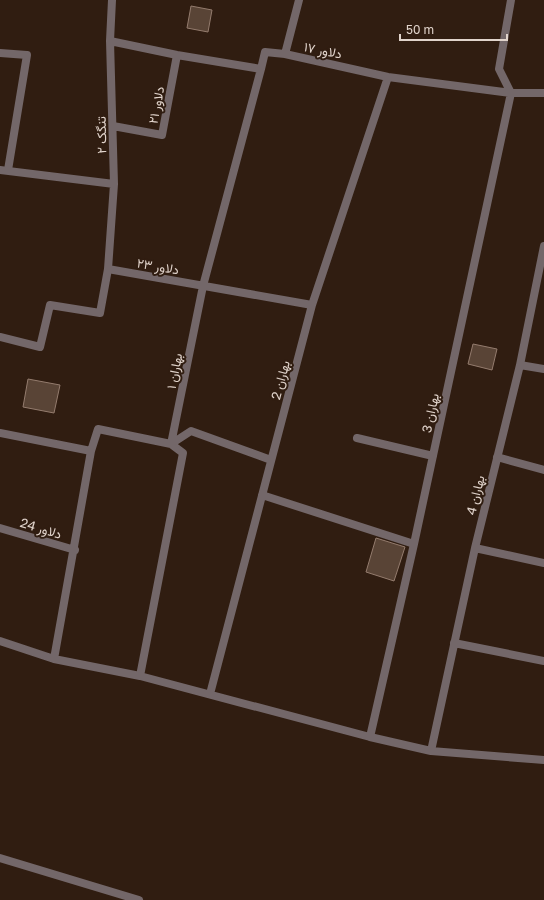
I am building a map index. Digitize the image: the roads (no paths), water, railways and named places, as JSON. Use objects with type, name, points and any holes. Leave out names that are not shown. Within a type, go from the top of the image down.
[{"type":"street","name":"تنگک ۲","points":[[0,337],[40,347],[50,305],[100,313],[108,269],[114,184],[110,41],[112,0]]},
{"type":"street","points":[[285,54],[299,0]]},
{"type":"street","points":[[511,0],[499,69],[511,92]]},
{"type":"street","points":[[110,41],[177,55],[260,68]]},
{"type":"street","name":"دلاور ۱۷","points":[[260,68],[265,52],[285,54],[388,77],[511,92],[544,93]]},
{"type":"street","points":[[0,53],[27,55],[4,170],[114,184]]},
{"type":"street","name":"دلاور ۲۱","points":[[113,126],[162,135],[177,55]]},
{"type":"street","name":"بهاران ۱","points":[[171,444],[203,286],[260,68]]},
{"type":"street","name":"بهاران 2","points":[[210,694],[312,304],[388,77]]},
{"type":"street","name":"بهاران 3","points":[[370,737],[414,544],[511,92]]},
{"type":"street","name":"بهاران 4","points":[[431,750],[475,548],[520,365],[544,246]]},
{"type":"street","name":"دلاور ۲۳","points":[[108,269],[312,304]]},
{"type":"street","points":[[520,365],[544,369]]},
{"type":"street","points":[[54,659],[92,451],[98,429],[171,444],[183,453],[140,676]]},
{"type":"street","points":[[171,444],[191,432],[271,460]]},
{"type":"street","points":[[0,433],[92,451]]},
{"type":"street","points":[[357,438],[433,456]]},
{"type":"street","points":[[497,457],[544,470]]},
{"type":"street","points":[[262,495],[414,544]]},
{"type":"street","name":"دلاور 24","points":[[0,528],[75,550]]},
{"type":"street","points":[[475,548],[544,563]]},
{"type":"street","points":[[0,641],[54,659],[140,676],[370,737],[431,750],[544,760]]},
{"type":"street","points":[[454,643],[544,661]]},
{"type":"street","points":[[0,858],[139,900]]}]
